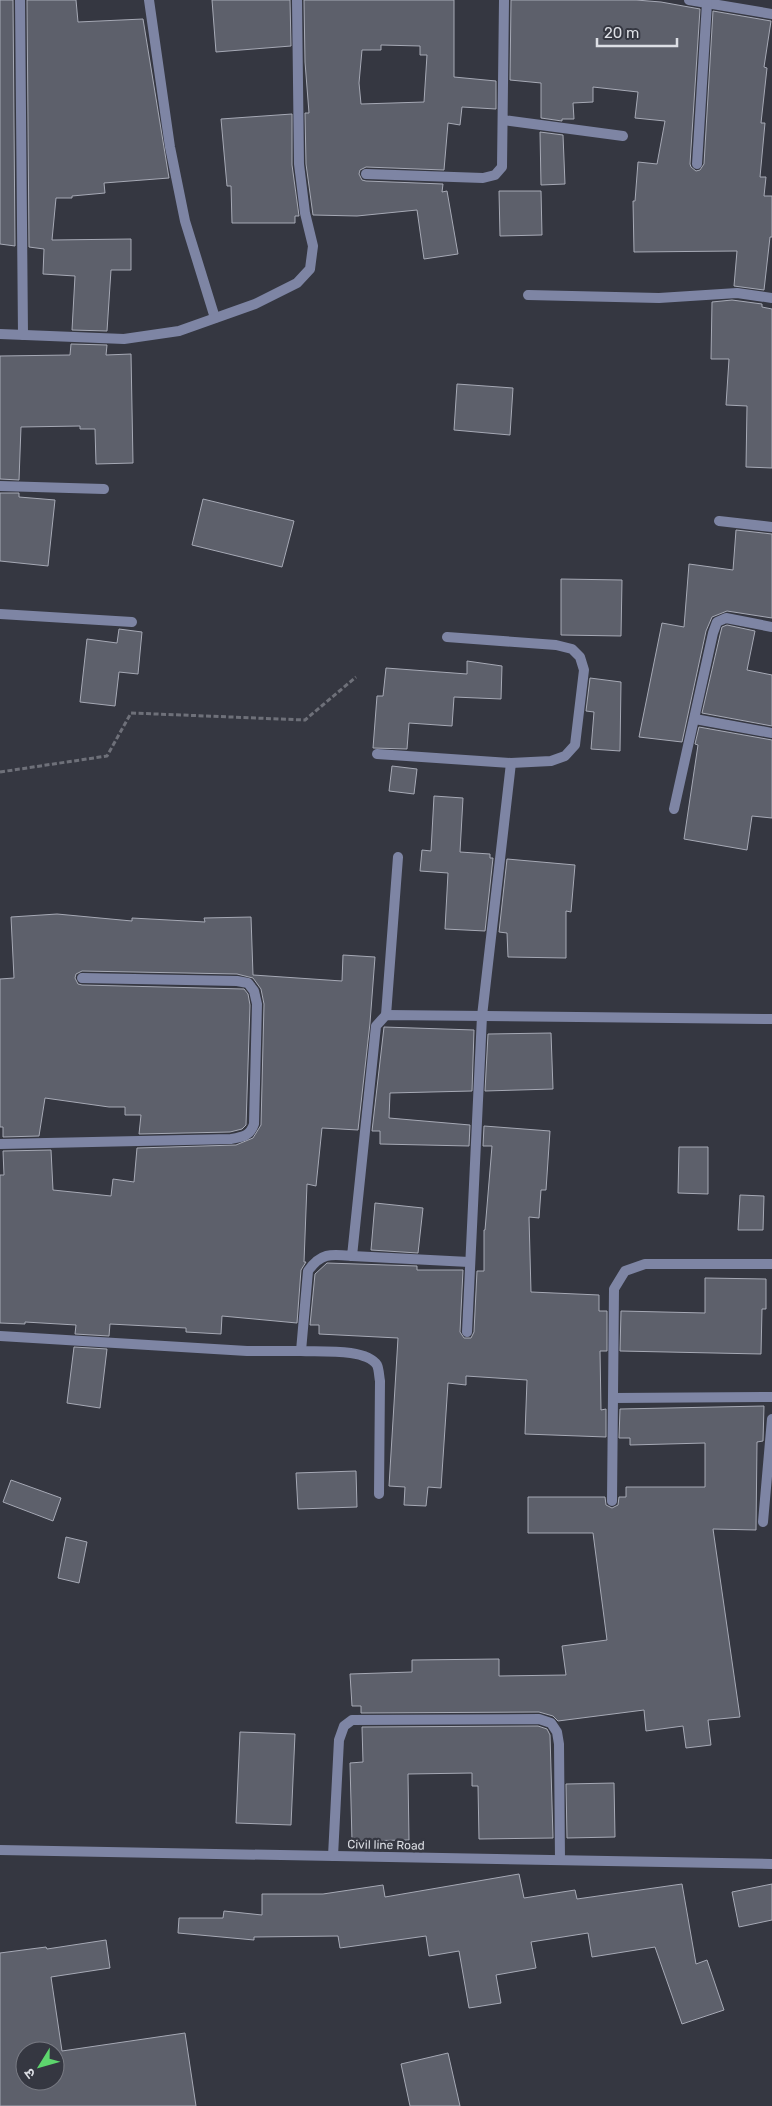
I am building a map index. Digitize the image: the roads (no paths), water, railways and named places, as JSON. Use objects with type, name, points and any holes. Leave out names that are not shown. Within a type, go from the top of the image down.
[{"type":"street","points":[[20,0],[24,335]]},
{"type":"street","points":[[149,0],[172,156],[185,221],[215,318]]},
{"type":"street","points":[[0,334],[124,339],[179,330],[254,304],[297,283],[310,269],[313,246],[304,213],[299,164],[297,0]]},
{"type":"street","points":[[366,174],[483,178],[495,175],[502,167],[504,0]]},
{"type":"street","points":[[690,0],[772,14]]},
{"type":"street","points":[[697,164],[707,3]]},
{"type":"street","points":[[503,120],[622,136]]},
{"type":"street","points":[[528,295],[659,298],[737,294],[772,298]]},
{"type":"street","points":[[0,486],[104,490]]},
{"type":"street","points":[[720,521],[772,527]]},
{"type":"street","points":[[0,614],[132,622]]},
{"type":"street","points":[[674,809],[717,622],[726,618],[772,627]]},
{"type":"street","points":[[377,754],[510,762],[552,761],[565,756],[575,745],[584,670],[580,657],[572,649],[556,645],[448,637]]},
{"type":"street","points":[[695,719],[772,733]]},
{"type":"street","points":[[467,1332],[482,1016],[510,762]]},
{"type":"street","points":[[352,1256],[376,1026],[386,1015],[398,857]]},
{"type":"street","points":[[0,1144],[231,1139],[242,1138],[251,1132],[254,1124],[257,1004],[254,991],[248,983],[237,981],[82,978]]},
{"type":"street","points":[[386,1015],[772,1019]]},
{"type":"street","points":[[301,1351],[308,1271],[316,1260],[331,1254],[469,1262]]},
{"type":"street","points":[[612,1501],[614,1289],[625,1270],[645,1264],[772,1264]]},
{"type":"street","points":[[0,1336],[247,1351],[301,1351],[364,1355],[377,1365],[380,1381],[379,1494]]},
{"type":"street","points":[[613,1398],[772,1397]]},
{"type":"street","points":[[763,1522],[772,1419]]},
{"type":"street","points":[[333,1856],[339,1740],[344,1726],[352,1720],[540,1719],[551,1723],[557,1732],[559,1744],[560,1860]]},
{"type":"street","name":"Civil line Road","points":[[0,1850],[772,1864]]}]
